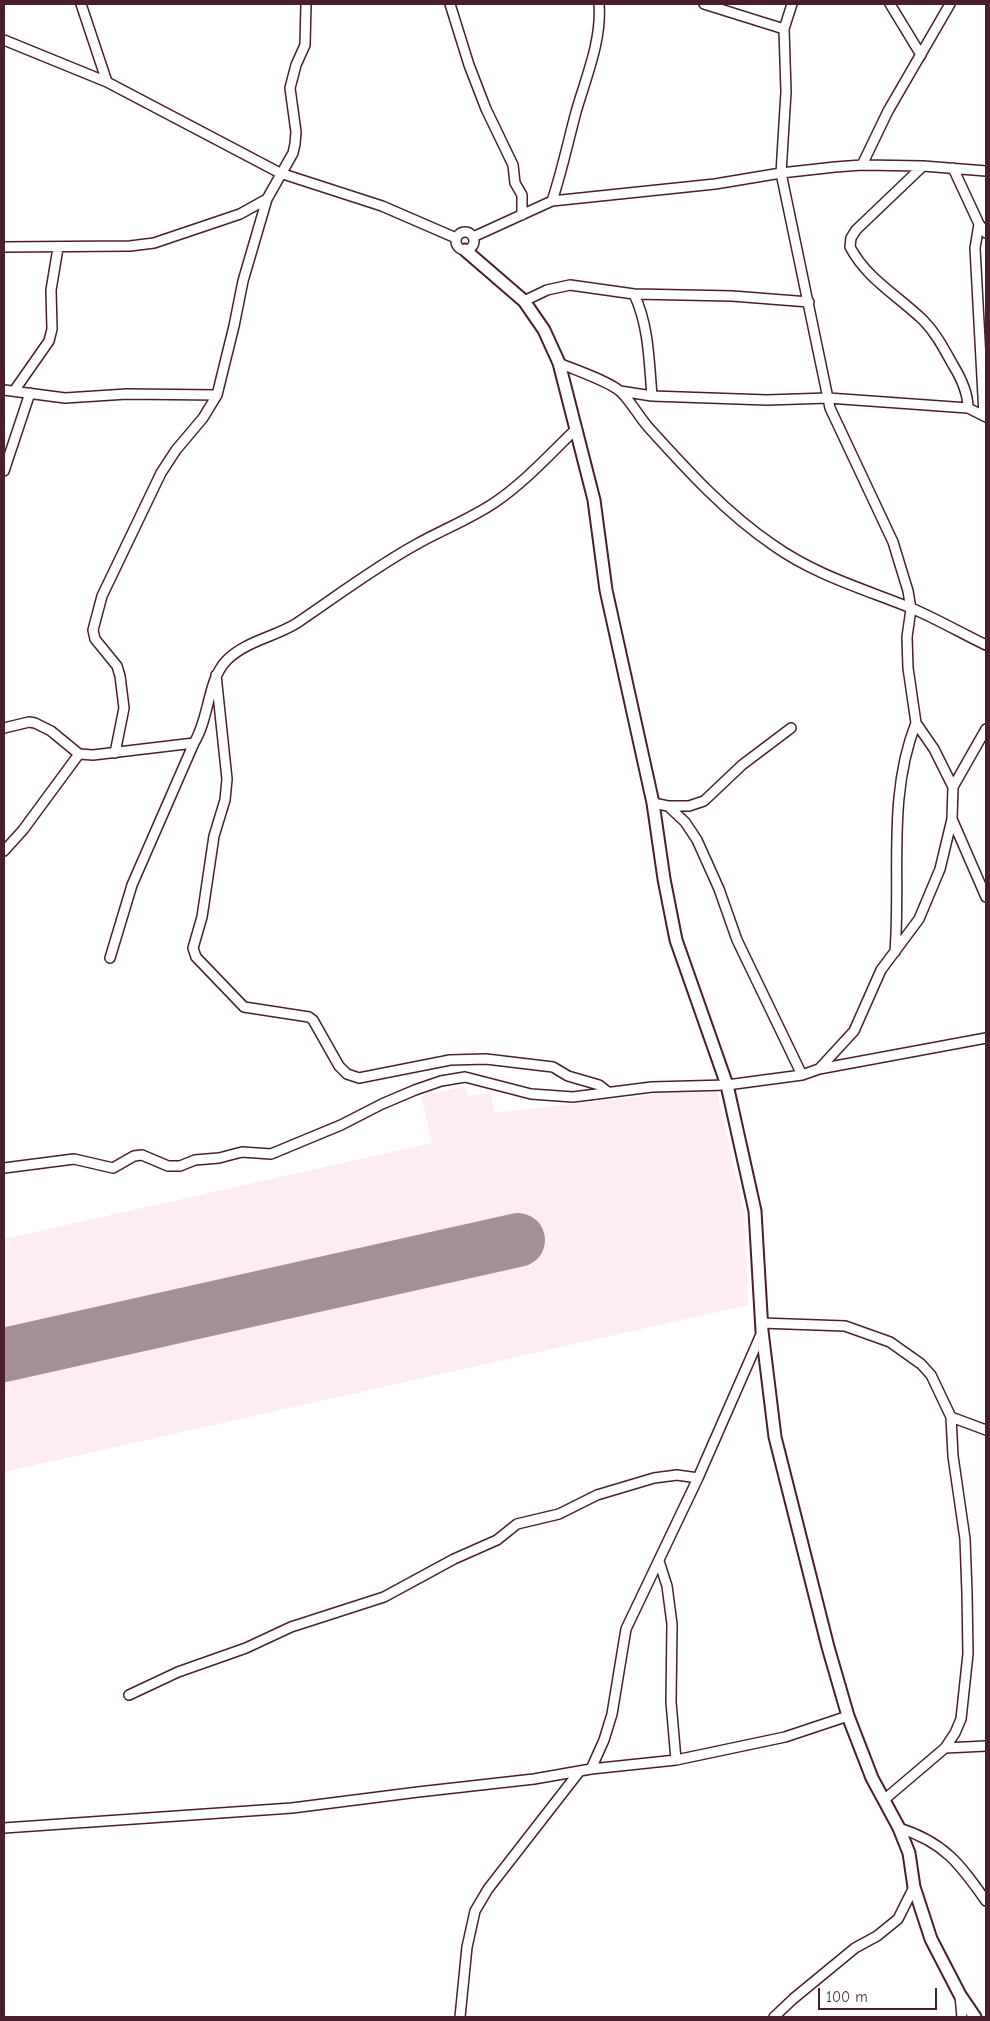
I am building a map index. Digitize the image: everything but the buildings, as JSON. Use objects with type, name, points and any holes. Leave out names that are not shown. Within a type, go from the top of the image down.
[{"type":"street","points":[[81,4],[108,82]]},
{"type":"street","points":[[115,753],[122,728],[124,708],[120,676],[117,666],[95,640],[93,630],[102,596],[161,474],[176,450],[203,418],[217,395],[247,262],[267,199],[293,153],[296,132],[290,88],[296,65],[305,45],[306,4]]},
{"type":"street","points":[[450,4],[469,65],[486,109],[513,165],[515,184],[522,195],[522,215]]},
{"type":"street","points":[[552,200],[562,171],[596,44],[600,15],[599,4]]},
{"type":"street","points":[[704,4],[784,29]]},
{"type":"street","points":[[792,4],[784,29],[786,92],[781,173],[833,418],[893,542],[908,591],[912,609],[907,645],[916,722],[934,750],[952,787],[952,819],[940,869],[919,919],[881,970],[854,1031],[819,1069]]},
{"type":"street","points":[[890,4],[921,55]]},
{"type":"street","points":[[862,165],[888,111],[950,4]]},
{"type":"street","points":[[4,40],[108,82],[280,173],[382,206],[456,238]]},
{"type":"street","points":[[473,237],[552,200],[715,184],[781,173],[862,165],[923,166],[986,171]]},
{"type":"street","points":[[923,166],[856,230],[851,238],[850,247],[866,271],[923,320],[935,334],[961,378],[968,399],[968,408]]},
{"type":"street","points":[[953,168],[979,224],[986,233]]},
{"type":"street","points":[[4,248],[130,246],[154,243],[240,214],[267,199]]},
{"type":"street","points":[[559,363],[591,376],[620,391],[652,396],[767,400],[828,398],[968,408],[985,416],[975,248],[979,224]]},
{"type":"street","points":[[456,238],[464,232],[473,237]]},
{"type":"street","points":[[465,250],[472,247],[473,237]]},
{"type":"street","points":[[456,238],[457,245],[496,275],[524,301],[544,330],[559,363],[594,500],[606,590],[653,803],[664,879],[676,940],[727,1085],[755,1211],[762,1327],[775,1437],[828,1647],[848,1716],[872,1778],[899,1828],[908,1853],[914,1887],[931,1939],[960,1995],[975,2017]]},
{"type":"street","points":[[14,391],[49,341],[52,329],[51,290],[58,248]]},
{"type":"street","points":[[524,301],[547,290],[570,285],[634,294],[732,296],[809,302]]},
{"type":"street","points":[[634,294],[641,310],[646,332],[652,396]]},
{"type":"street","points":[[4,390],[65,398],[127,394],[217,395]]},
{"type":"street","points":[[620,391],[648,426],[704,487],[742,522],[773,546],[809,566],[912,609],[986,645]]},
{"type":"street","points":[[4,471],[30,393]]},
{"type":"street","points":[[110,958],[132,885],[194,743],[203,727],[216,675],[226,661],[235,653],[295,624],[417,544],[493,504],[527,477],[575,430]]},
{"type":"street","points":[[216,675],[227,779],[225,800],[214,836],[202,917],[193,948],[196,957],[240,1005],[255,1010],[313,1020],[339,1066],[347,1074],[359,1078],[450,1060],[486,1059],[553,1067],[568,1076],[599,1085],[608,1092]]},
{"type":"street","points":[[4,728],[29,722],[35,723],[52,731],[79,754],[115,753],[194,743]]},
{"type":"street","points":[[894,953],[897,915],[896,824],[900,776],[908,743],[916,722]]},
{"type":"street","points":[[653,803],[668,806],[689,806],[704,801],[742,765],[790,728]]},
{"type":"street","points":[[952,787],[986,729]]},
{"type":"street","points":[[4,851],[23,830],[79,754]]},
{"type":"street","points":[[668,806],[684,822],[697,840],[719,889],[737,940],[802,1075]]},
{"type":"street","points":[[952,819],[986,897]]},
{"type":"street","points":[[4,1168],[74,1159],[113,1168],[134,1156],[142,1155],[168,1166],[180,1166],[195,1160],[220,1158],[242,1152],[271,1154],[340,1125],[415,1090],[441,1081],[466,1077],[531,1094],[573,1097],[675,1086],[727,1085],[802,1075],[819,1069],[986,1038]]},
{"type":"street","points":[[762,1327],[845,1326],[890,1342],[921,1364],[931,1375],[951,1417],[953,1456],[965,1539],[968,1654],[961,1719],[955,1733],[945,1748],[885,1800]]},
{"type":"street","points":[[592,1769],[612,1714],[626,1629],[698,1478],[762,1327]]},
{"type":"street","points":[[951,1417],[986,1430]]},
{"type":"street","points":[[129,1695],[178,1672],[246,1648],[291,1627],[384,1597],[454,1559],[497,1540],[517,1524],[559,1514],[597,1495],[654,1478],[677,1475],[698,1478]]},
{"type":"street","points":[[659,1561],[667,1586],[672,1624],[671,1702],[676,1760]]},
{"type":"street","points":[[4,1828],[292,1808],[534,1779],[592,1769],[676,1760],[785,1737],[848,1716]]},
{"type":"street","points":[[945,1748],[986,1746]]},
{"type":"street","points":[[460,2017],[467,1947],[476,1911],[488,1889],[579,1772]]},
{"type":"street","points":[[899,1828],[928,1840],[945,1850],[966,1872],[986,1900]]},
{"type":"street","points":[[774,2017],[855,1948],[877,1936],[898,1919],[914,1887]]},
{"type":"street","points":[[960,1995],[962,2017]]},
{"type":"shaded area","points":[[464,1086],[468,1096],[491,1093],[494,1113],[652,1095],[652,1089],[716,1087],[744,1214],[748,1305],[4,1472],[4,1239],[432,1143],[421,1096]]},
{"type":"runway","points":[[4,1355],[518,1240]]}]
